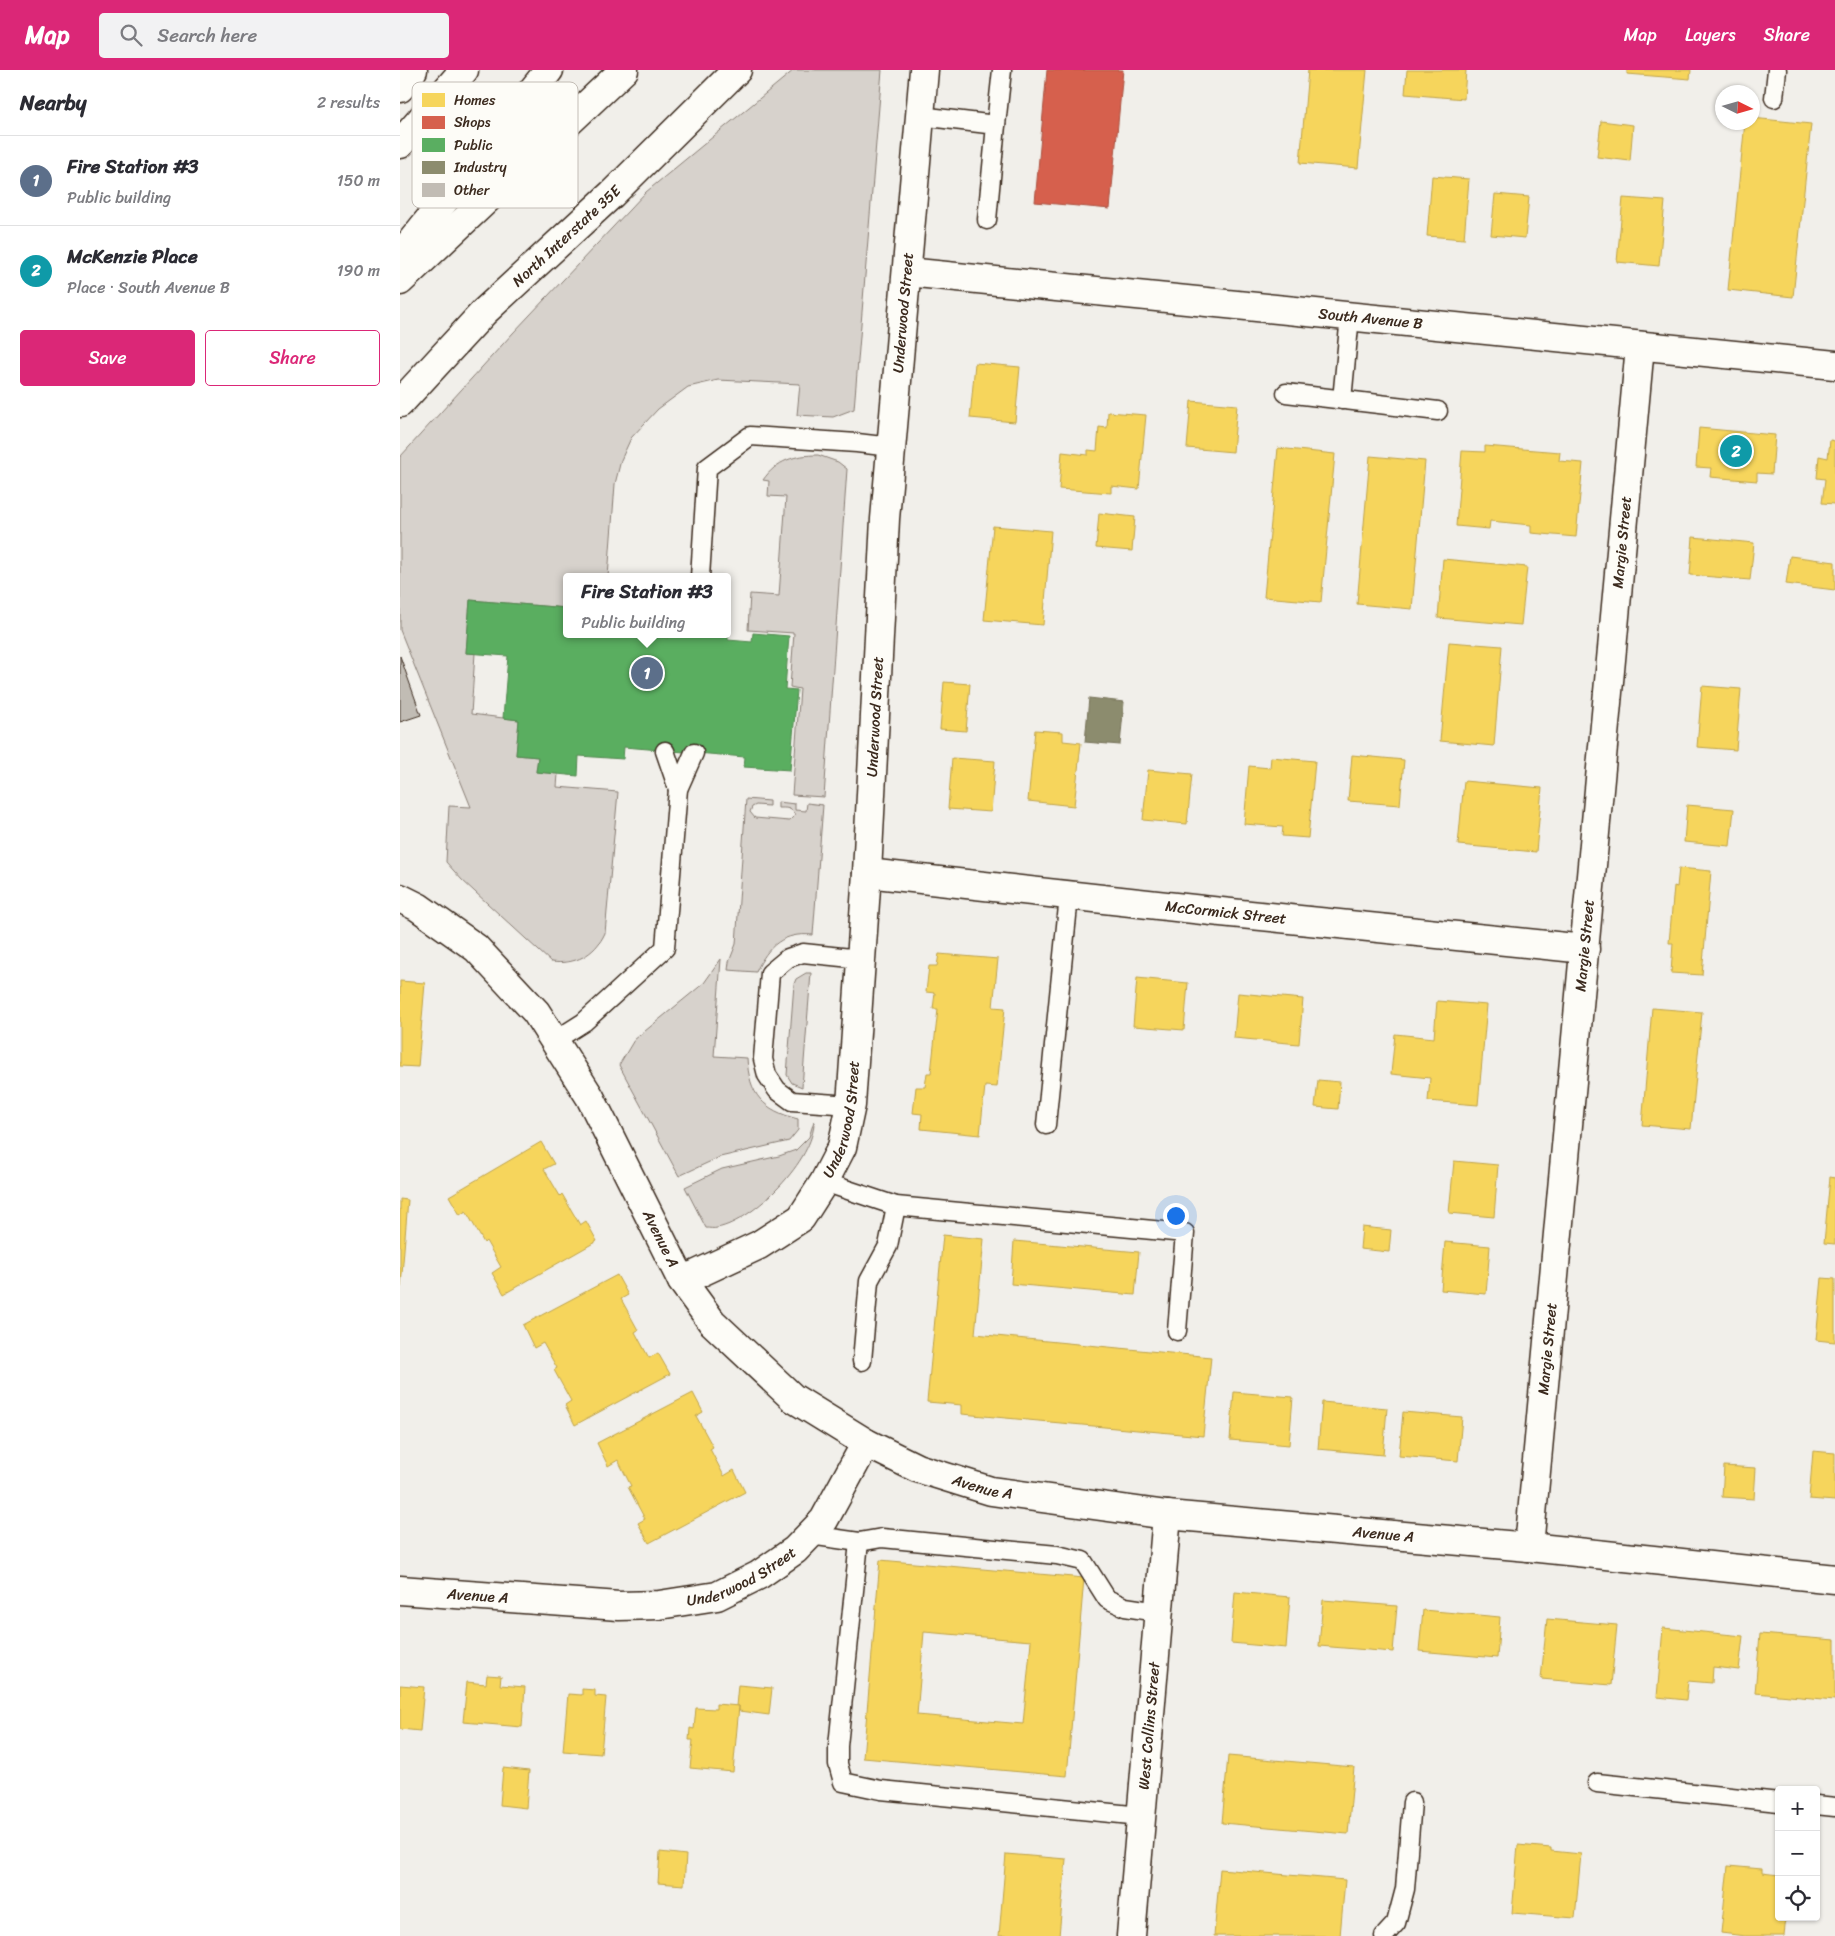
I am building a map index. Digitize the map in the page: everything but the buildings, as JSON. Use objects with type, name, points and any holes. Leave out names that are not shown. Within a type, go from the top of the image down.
[{"type":"main road","points":[[400,88],[413,70]]},
{"type":"main road","points":[[454,82],[464,70]]},
{"type":"main road","points":[[539,82],[549,70]]},
{"type":"main road","points":[[578,113],[624,70]]},
{"type":"main road","name":"North Interstate 35E","points":[[400,404],[484,312],[612,194],[737,70]]},
{"type":"main road","name":"Underwood Street","points":[[682,1282],[759,1245],[801,1218],[824,1182],[842,1147],[851,1105],[867,873],[885,519],[924,70]]},
{"type":"main road","points":[[400,144],[412,130]]},
{"type":"main road","points":[[400,256],[438,208]]},
{"type":"main road","points":[[400,281],[477,208]]},
{"type":"main road","name":"South Avenue B","points":[[907,272],[1835,365]]},
{"type":"main road","name":"Margie Street","points":[[1529,1547],[1640,346]]},
{"type":"main road","name":"McCormick Street","points":[[867,873],[1069,896],[1585,949]]},
{"type":"main road","name":"Avenue A","points":[[400,898],[418,907],[476,948],[536,1012],[590,1097],[682,1282],[712,1322],[793,1398],[866,1443],[916,1468],[991,1491],[1167,1515],[1529,1547],[1835,1579]]},
{"type":"main road","name":"Underwood Street","points":[[555,1602],[619,1606],[659,1605],[717,1596],[759,1575],[795,1550],[824,1520],[866,1443]]},
{"type":"main road","name":"West Collins Street","points":[[1131,1936],[1167,1515]]},
{"type":"main road","name":"Avenue A","points":[[400,1590],[555,1602]]},
{"type":"lane","points":[[987,220],[1002,70]]},
{"type":"lane","points":[[1774,98],[1777,70]]},
{"type":"lane","points":[[920,116],[996,125]]},
{"type":"lane","points":[[1342,400],[1350,316]]},
{"type":"lane","points":[[1286,393],[1438,411]]},
{"type":"lane","points":[[700,573],[707,468],[750,436],[856,442],[891,447]]},
{"type":"lane","points":[[665,751],[678,789]]},
{"type":"lane","points":[[554,1041],[584,1022],[666,948],[678,789],[694,753]]},
{"type":"lane","points":[[1046,1125],[1069,896]]},
{"type":"lane","points":[[851,1105],[792,1101],[777,1090],[767,1075],[763,1059],[770,973],[788,958],[803,953],[862,959]]},
{"type":"lane","points":[[824,1182],[896,1206],[1185,1233],[1177,1330]]},
{"type":"lane","points":[[862,1361],[869,1281],[888,1246],[896,1206]]},
{"type":"lane","points":[[810,1535],[859,1542],[882,1538],[1057,1555],[1083,1561],[1107,1599],[1125,1607],[1158,1612]]},
{"type":"lane","points":[[859,1542],[838,1746],[838,1764],[844,1782],[882,1790],[1141,1816]]},
{"type":"lane","points":[[1597,1783],[1775,1802]]},
{"type":"lane","points":[[1384,1936],[1396,1923],[1404,1889],[1412,1802]]},
{"type":"lane","points":[[1820,1805],[1835,1807]]},
{"type":"shaded area","points":[[794,70],[882,70],[854,409],[833,417],[797,415],[800,384],[718,380],[688,387],[658,409],[631,438],[621,460],[615,484],[608,573],[563,573],[563,608],[470,600],[466,653],[475,653],[471,714],[519,720],[516,755],[538,757],[536,772],[558,774],[557,787],[618,792],[605,933],[596,947],[583,957],[568,962],[551,962],[462,880],[446,862],[449,806],[471,807],[400,630],[400,457],[513,333],[646,192]]},
{"type":"shaded area","points":[[818,455],[838,462],[847,469],[824,797],[792,795],[800,689],[790,687],[794,633],[748,630],[750,594],[779,596],[786,497],[768,496],[769,481],[763,480],[780,463],[802,456]]},
{"type":"shaded area","points":[[746,799],[769,801],[769,806],[756,805],[752,807],[750,812],[755,818],[789,821],[795,815],[790,809],[778,808],[778,802],[795,804],[795,810],[806,811],[807,803],[823,805],[813,935],[794,936],[778,942],[766,954],[756,972],[728,970],[736,944]]},
{"type":"shaded area","points":[[721,959],[714,1056],[747,1058],[751,1082],[760,1099],[776,1111],[798,1119],[798,1130],[789,1141],[720,1157],[679,1176],[619,1065],[634,1040],[704,983]]},
{"type":"shaded area","points":[[806,973],[811,973],[802,1087],[792,1083],[787,1075],[794,984],[796,979]]},
{"type":"shaded area","points":[[814,1121],[812,1136],[804,1153],[794,1170],[780,1186],[748,1214],[732,1223],[716,1228],[706,1228],[685,1187],[722,1169],[779,1156],[796,1150],[809,1137]]},
{"type":"place","name":"McKenzie Place","points":[[1736,451]]},
{"type":"place","name":"Fire Station #3","points":[[647,673]]}]
